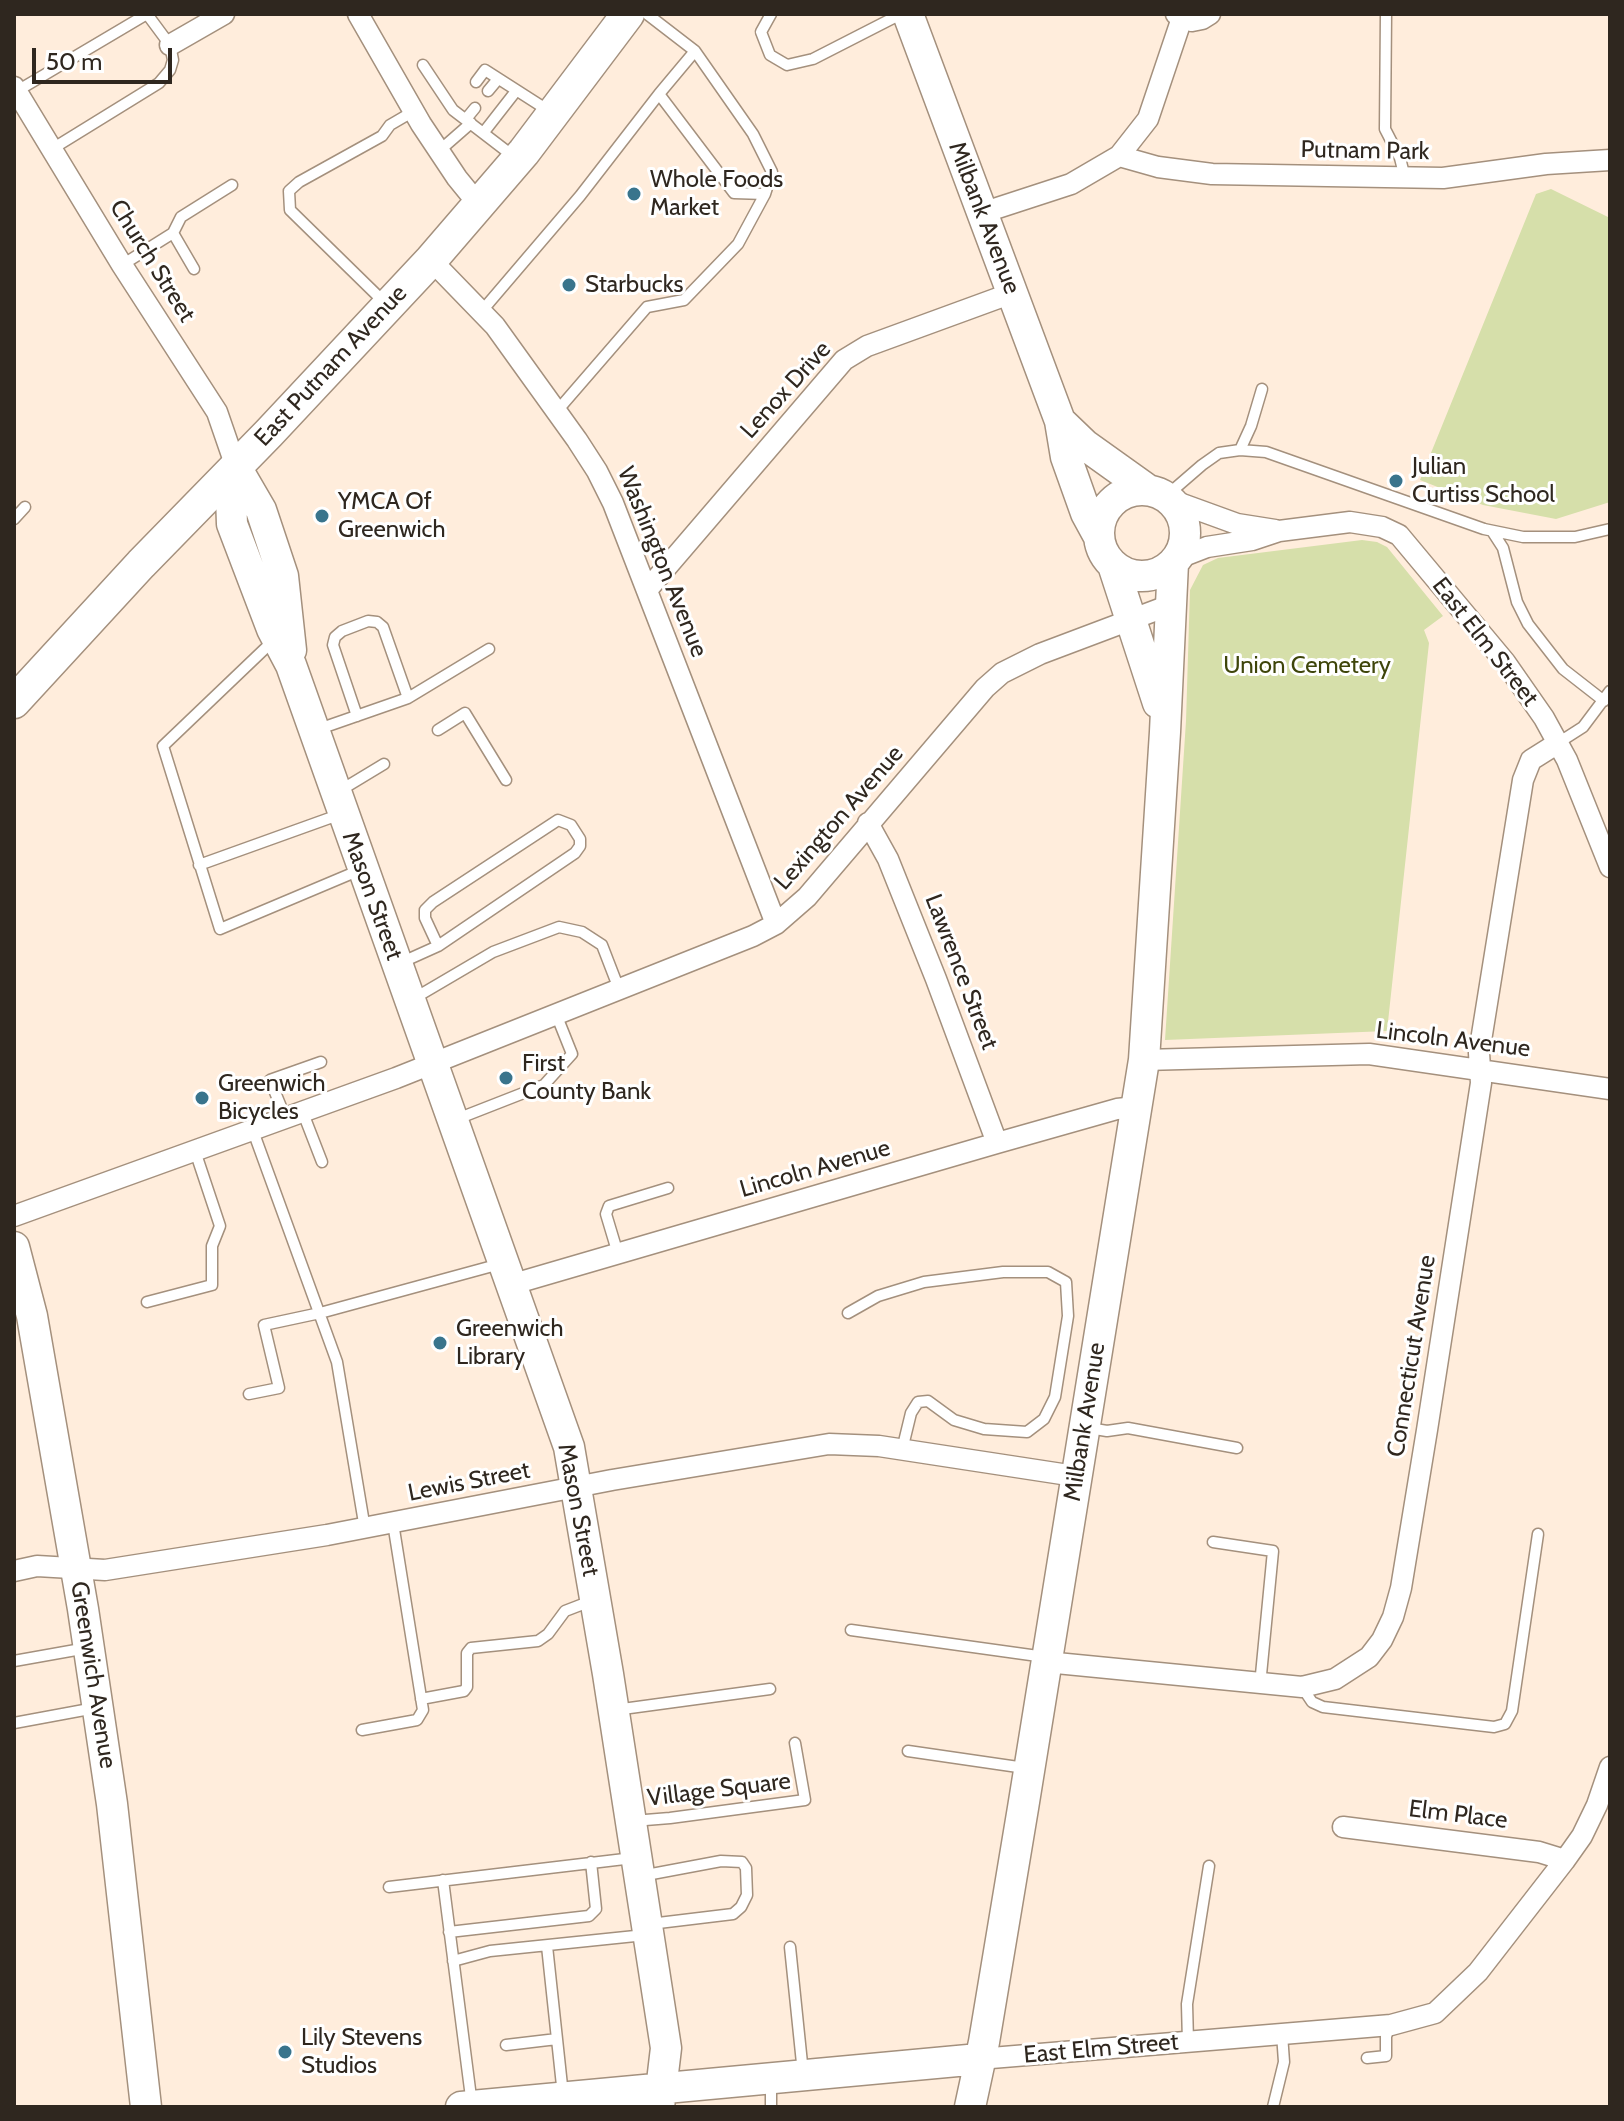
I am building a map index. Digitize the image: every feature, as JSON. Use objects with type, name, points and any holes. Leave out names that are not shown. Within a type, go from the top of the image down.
[{"type":"main road","name":"East Putnam Avenue","points":[[14,702],[431,260],[554,114],[628,14]]},
{"type":"main road","name":"Milbank Avenue","points":[[908,14],[1060,421],[1066,457],[1086,513],[1098,535]]},
{"type":"main road","name":"Milbank Avenue","points":[[1060,421],[1085,445],[1161,496]]},
{"type":"main road","name":"Mason Street","points":[[236,467],[231,496],[232,524],[276,637],[291,665],[569,1447],[666,2048],[661,2098]]},
{"type":"main road","name":"Mason Street","points":[[236,467],[261,510],[283,576],[291,665]]},
{"type":"main road","points":[[1125,493],[1161,496],[1179,511],[1185,530],[1185,541],[1174,561],[1162,571],[1147,576],[1133,575],[1113,565],[1101,547],[1098,535],[1106,508],[1125,493]]},
{"type":"main road","name":"Milbank Avenue","points":[[970,2107],[1029,1768],[1144,1060],[1174,561]]},
{"type":"main road","name":"Milbank Avenue","points":[[1113,565],[1165,732]]},
{"type":"main road","name":"Greenwich Avenue","points":[[14,1247],[32,1316],[77,1568],[113,1815],[146,2107]]},
{"type":"main road","name":"East Elm Street","points":[[476,2106],[771,2093],[803,2075],[979,2059]]},
{"type":"street","points":[[170,45],[224,14]]},
{"type":"street","points":[[358,14],[439,151],[479,205]]},
{"type":"street","points":[[982,213],[1071,184],[1119,156],[1148,119],[1179,16],[1192,21],[1210,14]]},
{"type":"street","name":"Church Street","points":[[15,89],[122,265],[217,412],[236,467]]},
{"type":"street","name":"Putnam Park","points":[[1119,156],[1158,167],[1212,174],[1405,178],[1443,178],[1546,164],[1610,160]]},
{"type":"street","name":"Washington Avenue","points":[[431,260],[495,326],[584,450],[608,492],[776,924]]},
{"type":"street","name":"Lenox Drive","points":[[647,590],[844,360],[867,346],[1012,293]]},
{"type":"street","name":"East Elm Street","points":[[1161,496],[1237,524],[1279,531]]},
{"type":"street","name":"East Elm Street","points":[[1174,561],[1207,547],[1252,540],[1279,531],[1350,522],[1382,527],[1399,535],[1528,693],[1558,743],[1610,867]]},
{"type":"street","name":"Lexington Avenue","points":[[14,1216],[432,1064],[776,924],[807,897],[985,688],[1002,673],[1019,663],[1170,605]]},
{"type":"street","name":"Connecticut Avenue","points":[[1046,1659],[1260,1685],[1302,1687],[1335,1679],[1369,1657],[1382,1640],[1393,1617],[1401,1588],[1427,1430],[1481,1083],[1479,1053],[1523,780],[1531,760],[1558,743]]},
{"type":"street","name":"Lawrence Street","points":[[868,823],[888,859],[997,1143]]},
{"type":"street","name":"Lincoln Avenue","points":[[1144,1060],[1369,1054],[1610,1089]]},
{"type":"street","name":"Lincoln Avenue","points":[[506,1274],[618,1254],[997,1143],[1117,1109],[1136,1107]]},
{"type":"street","name":"Lewis Street","points":[[14,1571],[37,1566],[105,1570],[365,1529],[803,1446],[829,1444],[902,1450],[1075,1476]]},
{"type":"street","name":"East Elm Street","points":[[979,2059],[1391,2025],[1435,2013],[1478,1972],[1565,1860],[1582,1836],[1597,1805],[1610,1767]]},
{"type":"street","name":"Elm Place","points":[[1343,1827],[1539,1852],[1565,1860]]},
{"type":"lane","points":[[15,89],[147,14],[170,45],[173,60],[170,70],[159,83],[52,149]]},
{"type":"lane","points":[[557,411],[647,307],[684,300],[738,244],[765,194],[772,172],[753,134],[695,51],[647,14]]},
{"type":"lane","points":[[771,14],[761,32],[770,55],[787,65],[813,59],[901,14]]},
{"type":"lane","points":[[1386,14],[1385,129],[1400,158],[1405,178]]},
{"type":"lane","points":[[481,312],[580,196],[695,51]]},
{"type":"lane","points":[[423,65],[453,110],[517,160]]},
{"type":"lane","points":[[476,82],[485,70],[554,114]]},
{"type":"lane","points":[[488,91],[498,79]]},
{"type":"lane","points":[[484,132],[516,91]]},
{"type":"lane","points":[[659,94],[734,193],[765,194]]},
{"type":"lane","points":[[453,110],[463,98]]},
{"type":"lane","points":[[439,151],[468,121],[475,108]]},
{"type":"lane","points":[[388,306],[290,210],[289,191],[299,182],[382,136],[390,125],[414,111]]},
{"type":"lane","points":[[122,265],[173,233],[181,217],[232,185]]},
{"type":"lane","points":[[173,233],[194,269]]},
{"type":"lane","points":[[1240,450],[1262,389]]},
{"type":"lane","points":[[1161,496],[1219,453],[1240,450],[1266,452],[1492,531],[1523,537],[1575,537],[1610,529]]},
{"type":"lane","points":[[14,519],[25,507]]},
{"type":"lane","points":[[1492,531],[1503,548],[1517,602],[1528,624],[1563,669],[1607,696],[1583,727],[1558,743]]},
{"type":"lane","points":[[357,716],[333,645],[335,637],[342,631],[368,621],[377,622],[383,627],[408,698]]},
{"type":"lane","points":[[276,637],[163,746],[220,929],[363,869]]},
{"type":"lane","points":[[313,731],[408,698],[489,649]]},
{"type":"lane","points":[[438,730],[465,713],[506,780]]},
{"type":"lane","points":[[199,865],[339,803],[384,764]]},
{"type":"lane","points":[[397,965],[438,946],[575,853],[580,839],[571,825],[558,820],[433,902],[425,910],[425,918],[438,946]]},
{"type":"lane","points":[[410,1002],[493,952],[559,927],[582,932],[602,945],[619,989]]},
{"type":"lane","points":[[451,1121],[544,1085],[572,1054],[556,1014]]},
{"type":"lane","points":[[321,1062],[270,1080],[322,1162]]},
{"type":"lane","points":[[253,1131],[337,1362],[365,1529]]},
{"type":"lane","points":[[147,1302],[212,1285],[212,1246],[220,1226],[195,1151]]},
{"type":"lane","points":[[618,1254],[606,1214],[609,1206],[668,1188]]},
{"type":"lane","points":[[848,1313],[878,1296],[924,1282],[1018,1272],[1048,1272],[1066,1282],[1068,1316],[1058,1383],[1044,1419],[1027,1432],[984,1429],[954,1420],[928,1401],[918,1402],[911,1413],[902,1450]]},
{"type":"lane","points":[[249,1394],[279,1388],[264,1325],[506,1274]]},
{"type":"lane","points":[[1083,1427],[1107,1431],[1128,1428],[1237,1448]]},
{"type":"lane","points":[[362,1730],[417,1720],[423,1710],[393,1523]]},
{"type":"lane","points":[[1302,1687],[1312,1702],[1323,1707],[1494,1727],[1505,1724],[1512,1711],[1538,1534]]},
{"type":"lane","points":[[1213,1542],[1273,1551],[1260,1685]]},
{"type":"lane","points":[[421,1699],[464,1691],[469,1679],[467,1653],[471,1648],[538,1641],[548,1634],[565,1611],[594,1600]]},
{"type":"lane","points":[[851,1630],[1046,1659]]},
{"type":"lane","points":[[14,1661],[89,1648]]},
{"type":"lane","points":[[613,1710],[770,1689]]},
{"type":"lane","points":[[14,1723],[98,1708]]},
{"type":"lane","name":"Village Square","points":[[631,1821],[805,1800],[795,1743]]},
{"type":"lane","points":[[908,1751],[1029,1768]]},
{"type":"lane","points":[[389,1887],[591,1862],[638,1867],[721,1861],[742,1862],[746,1868],[747,1895],[733,1914],[547,1946],[490,1951],[453,1961]]},
{"type":"lane","points":[[449,1932],[589,1916],[596,1909],[591,1862]]},
{"type":"lane","points":[[1188,2042],[1187,2004],[1209,1866]]},
{"type":"lane","points":[[443,1880],[476,2106]]},
{"type":"lane","points":[[547,1946],[557,2039],[553,2101]]},
{"type":"lane","points":[[790,1947],[803,2075]]},
{"type":"lane","points":[[1367,2058],[1386,2056],[1386,2036],[1391,2025]]},
{"type":"lane","points":[[1273,2107],[1284,2062],[1282,2034]]},
{"type":"lane","points":[[506,2045],[557,2039]]},
{"type":"green space","points":[[1551,189],[1610,218],[1610,502],[1556,519],[1483,505],[1420,480],[1536,194]]},
{"type":"green space","name":"Union Cemetery","points":[[1362,540],[1387,547],[1443,616],[1424,630],[1429,643],[1387,1031],[1165,1040],[1186,721],[1190,590],[1203,565],[1218,558]]},
{"type":"place","name":"Whole Foods Market","points":[[634,194]]},
{"type":"place","name":"Starbucks","points":[[569,285]]},
{"type":"place","name":"Julian Curtiss School","points":[[1396,481]]},
{"type":"place","name":"YMCA Of Greenwich","points":[[322,516]]},
{"type":"place","name":"First County Bank","points":[[506,1078]]},
{"type":"place","name":"Greenwich Bicycles","points":[[202,1098]]},
{"type":"place","name":"Greenwich Library","points":[[440,1343]]},
{"type":"place","name":"Lily Stevens Studios","points":[[285,2052]]}]
